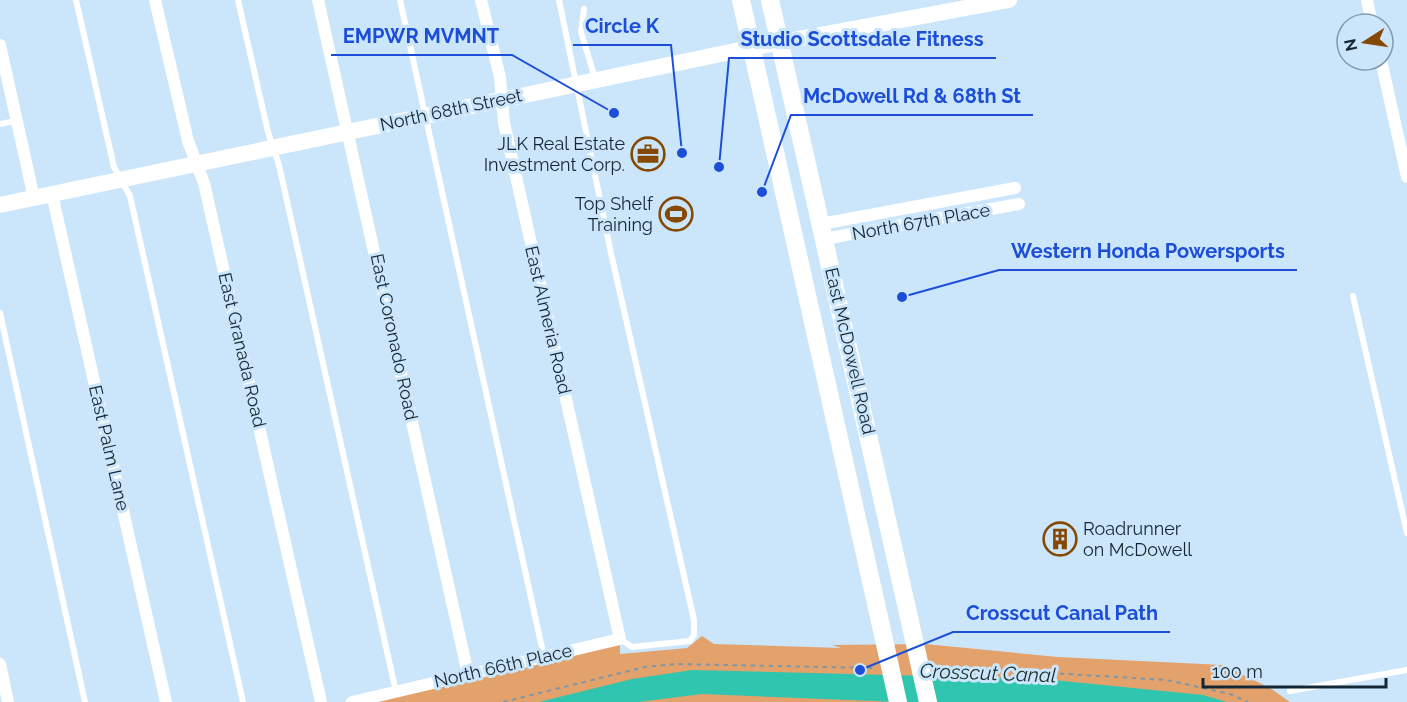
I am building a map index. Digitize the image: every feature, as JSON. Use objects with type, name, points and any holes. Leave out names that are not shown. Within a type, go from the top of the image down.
[{"type":"main road","name":"East McDowell Road","points":[[741,0],[803,276],[885,669],[898,702]]},
{"type":"main road","name":"East McDowell Road","points":[[770,0],[822,232],[927,670],[928,702]]},
{"type":"main road","points":[[803,276],[831,269]]},
{"type":"street","name":"East Granada Road","points":[[156,0],[188,141],[207,195],[321,702]]},
{"type":"street","name":"East Coronado Road","points":[[318,0],[350,132],[468,674]]},
{"type":"street","name":"East Almeria Road","points":[[481,0],[500,77],[504,123],[620,639]]},
{"type":"street","name":"North 68th Street","points":[[0,205],[752,48],[977,3],[1009,0]]},
{"type":"street","points":[[0,48],[34,198]]},
{"type":"street","points":[[1383,72],[1407,177]]},
{"type":"street","name":"North 67th Place","points":[[822,232],[1015,188]]},
{"type":"street","name":"East Palm Lane","points":[[52,194],[166,702]]},
{"type":"street","name":"North 67th Place","points":[[822,232],[1019,204]]},
{"type":"street","name":"North 66th Place","points":[[352,702],[620,639]]},
{"type":"street","points":[[0,664],[8,702]]},
{"type":"lane","points":[[76,0],[114,167],[130,196],[243,702]]},
{"type":"lane","points":[[238,0],[279,165],[396,692]]},
{"type":"lane","points":[[400,0],[543,657]]},
{"type":"lane","points":[[559,0],[578,84],[610,253],[694,620],[694,635],[690,641],[632,647],[620,639]]},
{"type":"lane","points":[[584,9],[581,32],[595,80]]},
{"type":"lane","points":[[0,124],[17,121]]},
{"type":"lane","points":[[1353,296],[1407,533]]},
{"type":"lane","points":[[0,314],[85,702]]},
{"type":"lane","points":[[1290,691],[1407,670]]},
{"type":"path","points":[[503,702],[645,667],[676,664],[885,669]]},
{"type":"path","points":[[927,670],[1167,680],[1230,694],[1248,702]]},
{"type":"shaded area","points":[[702,636],[714,644],[841,648],[832,645],[925,644],[1058,657],[1223,665],[1270,688],[1290,702],[352,702],[620,639],[620,654],[687,648]]},
{"type":"shaded area","points":[[692,670],[1043,679],[1203,695],[1227,702],[898,702],[702,694],[638,702],[539,702],[632,679]]},
{"type":"place","name":"EMPWR MVMNT","points":[[614,113]]},
{"type":"place","name":"Circle K","points":[[682,153]]},
{"type":"place","name":"JLK Real Estate Investment Corp.","points":[[648,154]]},
{"type":"place","name":"Studio Scottsdale Fitness","points":[[719,167]]},
{"type":"place","name":"McDowell Rd & 68th St","points":[[762,192]]},
{"type":"place","name":"Top Shelf Training","points":[[676,214]]},
{"type":"place","name":"Western Honda Powersports","points":[[902,297]]},
{"type":"place","name":"Roadrunner on McDowell","points":[[1060,539]]},
{"type":"place","name":"Crosscut Canal Path","points":[[860,670]]},
{"type":"water label","name":"Crosscut Canal","points":[[988,673]]}]
